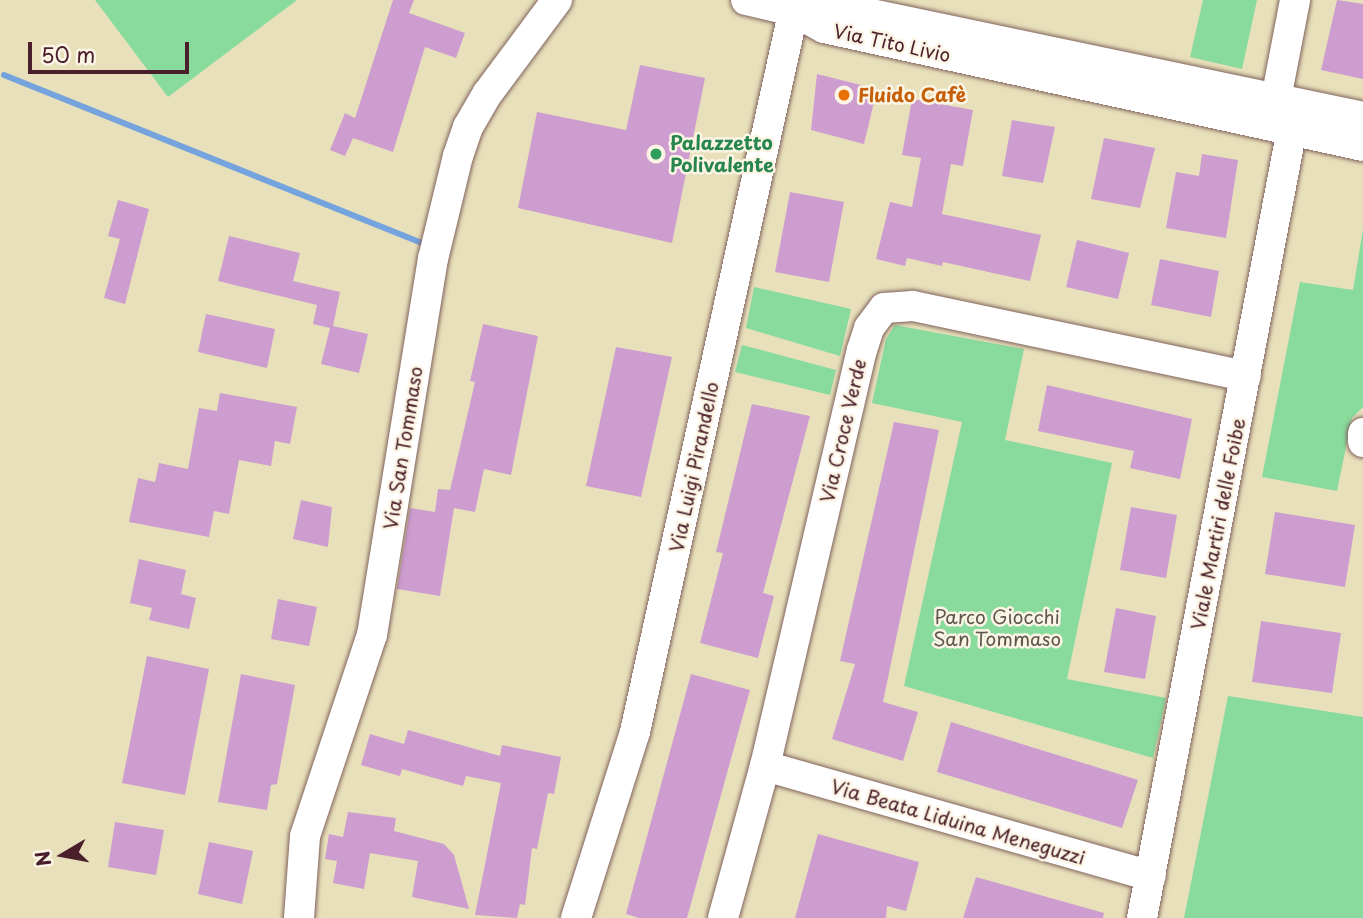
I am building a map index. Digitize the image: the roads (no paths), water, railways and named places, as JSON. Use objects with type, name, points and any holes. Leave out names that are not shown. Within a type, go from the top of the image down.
[{"type":"street","name":"Via San Tommaso","points":[[299,918],[305,836],[372,635],[433,259],[458,156],[468,127],[488,93],[557,0]]},
{"type":"street","points":[[746,0],[794,6]]},
{"type":"street","points":[[1276,99],[1295,0]]},
{"type":"street","name":"Via Tito Livio","points":[[794,6],[824,28],[1183,93],[1292,129],[1363,146]]},
{"type":"street","name":"Via Luigi Pirandello","points":[[576,918],[635,732],[794,6]]},
{"type":"street","name":"Via Tito Livio","points":[[1183,93],[1276,99],[1363,117]]},
{"type":"street","name":"Viale Martiri delle Foibe","points":[[1142,918],[1292,129]]},
{"type":"street","name":"Via Croce Verde","points":[[723,918],[765,766],[862,350],[869,328],[884,308],[913,306],[1246,376]]},
{"type":"street","points":[[1363,433],[1363,443]]},
{"type":"street","name":"Via Beata Liduina Meneguzzi","points":[[765,766],[1151,876]]},
{"type":"waterway","points":[[4,75],[426,245]]},
{"type":"place","name":"Fluido Cafè","points":[[844,95]]},
{"type":"place","name":"Palazzetto Polivalente","points":[[656,154]]},
{"type":"park label","name":"Parco Giocchi San Tommaso","points":[[997,628]]}]
